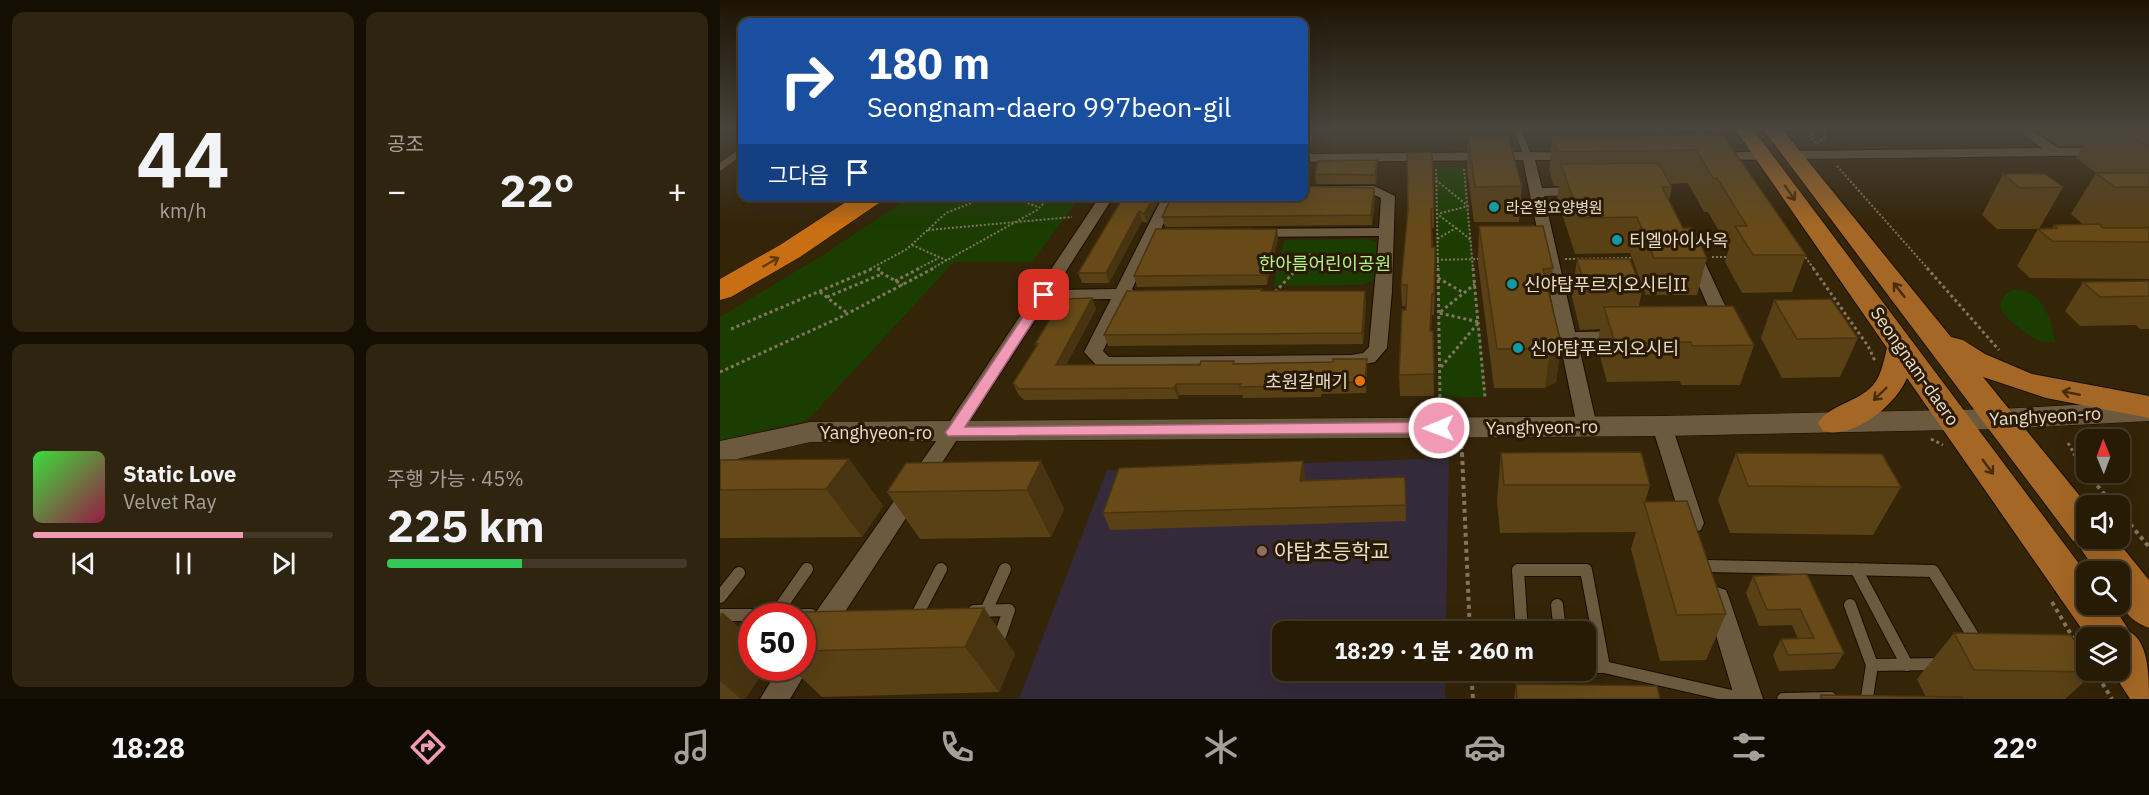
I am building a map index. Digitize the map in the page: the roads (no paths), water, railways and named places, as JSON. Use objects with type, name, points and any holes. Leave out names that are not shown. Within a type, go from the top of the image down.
[{"type":"highway","points":[[720,266],[830,201]]},
{"type":"highway","points":[[720,291],[790,251],[865,201]]},
{"type":"main road","name":"Seongnam-daero","points":[[1768,162],[2076,589]]},
{"type":"main road","name":"Seongnam-daero","points":[[1813,162],[1929,328],[2076,517]]},
{"type":"main road","points":[[1929,328],[1973,362],[2012,380],[2149,409]]},
{"type":"main road","points":[[1833,423],[1855,413],[1883,392],[1891,382],[1902,345]]},
{"type":"main road","name":"Yanghyeon-ro","points":[[720,452],[810,432],[1662,426],[2000,419],[2149,409]]},
{"type":"main road","points":[[2101,549],[2111,561]]},
{"type":"main road","points":[[2130,586],[2149,610]]},
{"type":"main road","points":[[2130,662],[2149,688]]},
{"type":"street","points":[[1529,162],[1587,426]]},
{"type":"street","points":[[1168,201],[1158,233],[1122,294],[1093,352],[1104,363],[1352,361],[1369,358],[1378,348],[1384,291],[1388,196],[1374,190],[1308,190]]},
{"type":"street","points":[[1536,192],[1592,191]]},
{"type":"street","points":[[816,638],[835,614],[1104,201]]},
{"type":"street","points":[[1244,233],[1387,232]]},
{"type":"street","points":[[1686,239],[1726,324],[1725,333],[1713,336]]},
{"type":"street","points":[[1362,291],[1384,291]]},
{"type":"street","points":[[1044,295],[1145,294]]},
{"type":"street","points":[[1568,338],[1635,337]]},
{"type":"street","points":[[1662,426],[1747,699]]},
{"type":"street","points":[[774,699],[786,681]]},
{"type":"lane","points":[[1707,566],[1933,571],[1985,654]]},
{"type":"lane","points":[[918,612],[941,568]]},
{"type":"lane","points":[[784,603],[807,569]]},
{"type":"lane","points":[[986,611],[1005,569]]},
{"type":"lane","points":[[1856,569],[1907,665]]},
{"type":"lane","points":[[1521,621],[1518,570],[1586,570],[1595,621]]},
{"type":"lane","points":[[720,597],[739,573]]},
{"type":"lane","points":[[1557,605],[1559,621]]},
{"type":"lane","points":[[1783,699],[1859,698],[1872,665],[1850,605]]},
{"type":"lane","points":[[963,612],[1009,610],[1000,636]]},
{"type":"lane","points":[[816,614],[835,614]]},
{"type":"lane","points":[[720,615],[738,615]]},
{"type":"lane","points":[[1596,624],[1604,667]]},
{"type":"lane","points":[[1872,665],[1955,664]]},
{"type":"lane","points":[[1596,667],[1747,699]]},
{"type":"place","name":"라온힐요양병원","points":[[1494,207]]},
{"type":"place","name":"티엘아이사옥","points":[[1617,240]]},
{"type":"place","name":"신야탑푸르지오시티II","points":[[1512,284]]},
{"type":"place","name":"신야탑푸르지오시티","points":[[1518,348]]},
{"type":"place","name":"초원갈매기","points":[[1360,381]]},
{"type":"place","name":"야탑초등학교","points":[[1262,551]]},
{"type":"park label","name":"한아름어린이공원","points":[[1325,263]]}]
